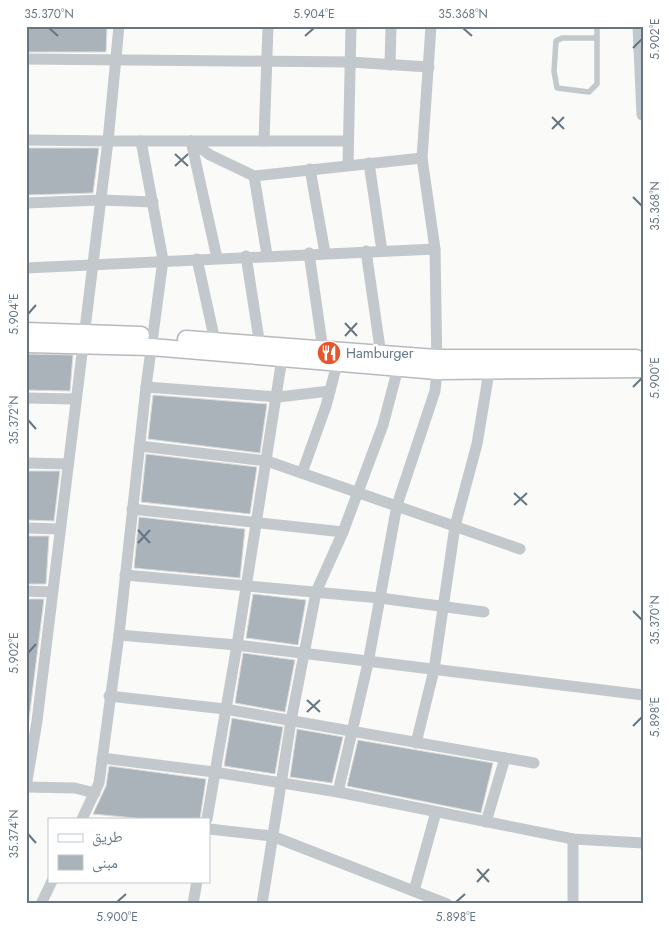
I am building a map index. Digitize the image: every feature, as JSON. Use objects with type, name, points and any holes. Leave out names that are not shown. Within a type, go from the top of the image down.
[{"type":"main road","points":[[26,331],[84,338],[215,341],[260,346],[283,353],[338,364],[398,368],[437,364],[611,364],[643,369]]},
{"type":"main road","points":[[26,344],[84,338]]},
{"type":"main road","points":[[152,341],[283,353],[323,350],[382,355],[489,372],[611,364],[643,358]]},
{"type":"street","points":[[95,793],[75,788],[26,787],[101,200],[119,26]]},
{"type":"street","points":[[264,141],[268,26]]},
{"type":"street","points":[[348,165],[351,26]]},
{"type":"street","points":[[390,65],[391,26]]},
{"type":"street","points":[[338,792],[368,663],[397,506],[435,391],[437,364],[435,249],[422,158],[431,26]]},
{"type":"street","points":[[638,26],[642,115]]},
{"type":"street","points":[[26,59],[350,62],[429,68]]},
{"type":"street","points":[[26,140],[348,141]]},
{"type":"street","points":[[82,818],[95,793],[102,758],[119,636],[146,387],[163,260],[141,141]]},
{"type":"street","points":[[191,141],[210,154],[254,176],[422,158]]},
{"type":"street","points":[[191,141],[217,258]]},
{"type":"street","points":[[369,163],[382,251]]},
{"type":"street","points":[[310,169],[325,253]]},
{"type":"street","points":[[254,176],[267,255]]},
{"type":"street","points":[[26,202],[101,200],[153,202]]},
{"type":"street","points":[[26,268],[196,258],[435,249]]},
{"type":"street","points":[[366,251],[382,355]]},
{"type":"street","points":[[309,253],[323,350]]},
{"type":"street","points":[[246,256],[260,346]]},
{"type":"street","points":[[196,258],[215,341]]},
{"type":"street","points":[[207,818],[278,397],[283,353]]},
{"type":"street","points":[[302,473],[338,364]]},
{"type":"street","points":[[262,904],[280,783],[316,592],[343,532],[383,425],[398,368]]},
{"type":"street","points":[[416,743],[434,670],[455,526],[477,444],[489,372]]},
{"type":"street","points":[[146,387],[278,397],[330,392]]},
{"type":"street","points":[[26,398],[76,399]]},
{"type":"street","points":[[140,446],[267,461],[520,549]]},
{"type":"street","points":[[26,463],[68,464]]},
{"type":"street","points":[[132,509],[343,532]]},
{"type":"street","points":[[26,528],[60,529]]},
{"type":"street","points":[[125,575],[380,598],[484,612]]},
{"type":"street","points":[[26,592],[52,592]]},
{"type":"street","points":[[119,636],[237,645],[368,663],[643,695]]},
{"type":"street","points":[[110,696],[225,709],[534,763]]},
{"type":"street","points":[[102,758],[214,772],[338,792],[573,839],[643,843]]},
{"type":"street","points":[[486,822],[504,758]]},
{"type":"street","points":[[414,891],[436,812]]},
{"type":"street","points":[[210,829],[272,836],[447,904]]},
{"type":"street","points":[[573,839],[573,904]]},
{"type":"street","points":[[41,904],[52,882]]},
{"type":"street","points":[[193,904],[197,882]]},
{"type":"lane","points":[[597,26],[597,38],[595,88],[589,92],[557,88],[554,71],[556,41],[562,38],[597,38]]},
{"type":"building","points":[[26,26],[107,26],[106,52],[26,52]]},
{"type":"building","points":[[26,148],[99,148],[93,193],[26,195]]},
{"type":"building","points":[[26,354],[73,355],[70,391],[26,390]]},
{"type":"building","points":[[153,395],[267,404],[260,453],[148,439]]},
{"type":"building","points":[[146,454],[257,467],[250,514],[141,502]]},
{"type":"building","points":[[26,471],[60,471],[54,521],[26,520]]},
{"type":"building","points":[[139,517],[245,529],[240,578],[134,568]]},
{"type":"building","points":[[26,536],[49,536],[46,584],[26,584]]},
{"type":"building","points":[[253,594],[306,600],[298,645],[246,638]]},
{"type":"building","points":[[26,599],[44,599],[27,735],[26,735]]},
{"type":"building","points":[[243,653],[295,660],[285,712],[235,703]]},
{"type":"building","points":[[232,718],[283,727],[275,774],[224,766]]},
{"type":"building","points":[[297,729],[343,737],[332,783],[290,777]]},
{"type":"building","points":[[358,740],[493,763],[481,813],[347,786]]},
{"type":"building","points":[[109,766],[206,779],[200,818],[135,818],[93,814],[106,786]]},
{"type":"place","name":"Hamburger","points":[[329,353]]}]
